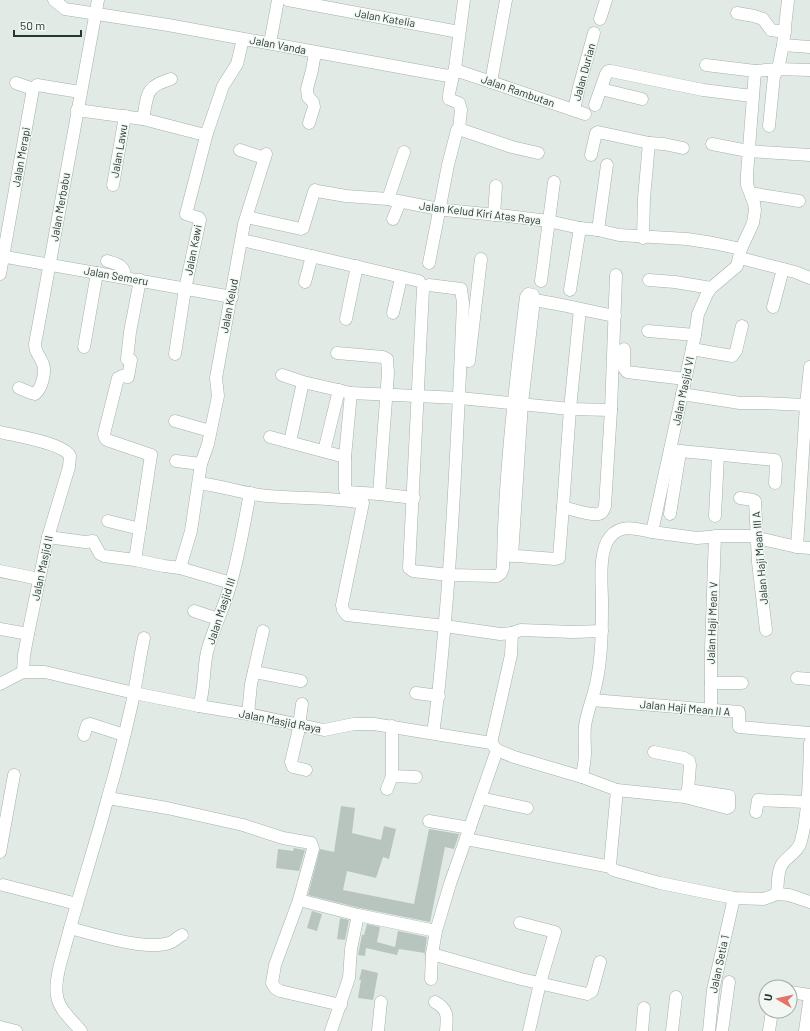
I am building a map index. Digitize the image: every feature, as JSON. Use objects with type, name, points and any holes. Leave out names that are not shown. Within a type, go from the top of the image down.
[{"type":"street","name":"Jalan Vanda","points":[[54,0],[65,9],[168,25],[448,76],[454,72]]},
{"type":"street","name":"Jalan Merbabu","points":[[19,388],[35,394],[39,390],[42,383],[44,366],[35,350],[35,344],[98,0]]},
{"type":"street","points":[[270,43],[278,0]]},
{"type":"street","name":"Jalan Katelia","points":[[288,0],[459,32]]},
{"type":"street","points":[[430,263],[438,209],[456,132],[459,130],[461,110],[459,103],[449,100],[448,96],[454,72],[464,0]]},
{"type":"street","points":[[491,82],[506,0]]},
{"type":"street","points":[[600,19],[606,0]]},
{"type":"street","points":[[770,126],[774,76],[778,68],[783,45],[788,0]]},
{"type":"street","points":[[737,13],[763,19],[771,30],[785,32]]},
{"type":"street","name":"Jalan Durian","points":[[580,112],[579,87],[594,33]]},
{"type":"street","points":[[125,116],[201,134],[207,134],[223,86],[237,64],[243,39]]},
{"type":"street","points":[[783,45],[810,47]]},
{"type":"street","points":[[309,123],[314,107],[313,102],[308,97],[307,89],[316,53]]},
{"type":"street","points":[[706,66],[755,71],[778,68],[810,70]]},
{"type":"street","points":[[595,105],[608,71],[682,86],[752,96]]},
{"type":"street","name":"Jalan Masjid VI","points":[[652,532],[675,451],[682,394],[692,350],[689,334],[711,288],[737,266],[740,254],[755,217],[754,203],[747,185],[746,174],[755,71]]},
{"type":"street","name":"Jalan Rambutan","points":[[454,72],[461,72],[580,112]]},
{"type":"street","points":[[142,119],[151,88],[157,83],[171,79]]},
{"type":"street","points":[[16,82],[33,89],[37,85],[80,92]]},
{"type":"street","name":"Jalan Merapi","points":[[0,274],[1,256],[33,89]]},
{"type":"street","points":[[601,89],[642,99]]},
{"type":"street","name":"Jalan Lawu","points":[[77,110],[125,116],[112,185]]},
{"type":"street","points":[[459,130],[512,147],[538,153]]},
{"type":"street","points":[[591,155],[594,136],[598,132],[649,143],[683,148]]},
{"type":"street","name":"Jalan Kawi","points":[[175,354],[200,220],[199,218],[186,214],[207,134]]},
{"type":"street","points":[[643,238],[644,198],[649,143]]},
{"type":"street","points":[[712,144],[748,151],[810,155]]},
{"type":"street","name":"Jalan Kelud","points":[[210,431],[218,396],[216,378],[226,321],[232,297],[244,224],[265,156],[240,150]]},
{"type":"street","points":[[388,199],[404,152]]},
{"type":"street","points":[[598,230],[607,165]]},
{"type":"street","points":[[541,281],[554,182]]},
{"type":"street","points":[[494,215],[496,186]]},
{"type":"street","name":"Jalan Kelud Kiri Atas Raya","points":[[247,217],[301,229],[303,228],[315,190],[346,196],[388,199],[438,209],[548,221],[619,235],[643,238],[687,239],[712,243],[810,278]]},
{"type":"street","points":[[751,195],[756,194],[799,201]]},
{"type":"street","points":[[392,219],[400,202]]},
{"type":"street","points":[[570,290],[580,228]]},
{"type":"street","points":[[242,240],[419,281]]},
{"type":"street","name":"Jalan Semeru","points":[[1,256],[232,297]]},
{"type":"street","points":[[305,282],[312,256]]},
{"type":"street","points":[[463,398],[482,259]]},
{"type":"street","points":[[107,261],[121,266],[125,278]]},
{"type":"street","points":[[346,320],[357,266]]},
{"type":"street","points":[[773,307],[783,269]]},
{"type":"street","points":[[84,347],[97,273]]},
{"type":"street","points":[[563,507],[599,514],[604,510],[611,410],[616,275]]},
{"type":"street","points":[[392,313],[401,278]]},
{"type":"street","points":[[135,560],[151,455],[107,440],[104,434],[118,378],[122,376],[128,377],[131,360],[127,360],[130,332],[140,280]]},
{"type":"street","points":[[649,280],[711,288]]},
{"type":"street","points":[[433,733],[439,696],[449,575],[454,522],[463,398],[464,303],[461,289],[429,285],[425,286],[423,289],[414,498],[409,568],[413,571],[449,575],[497,576],[501,573],[508,555],[517,403],[534,300],[568,305],[615,316]]},
{"type":"street","points":[[508,555],[555,559],[559,558],[570,409],[580,309]]},
{"type":"street","points":[[692,350],[732,356],[736,351],[742,326]]},
{"type":"street","points":[[648,330],[689,334]]},
{"type":"street","points":[[624,349],[624,368],[627,372],[685,379]]},
{"type":"street","points":[[337,353],[386,358],[388,364],[379,494]]},
{"type":"street","points":[[797,547],[806,405],[810,367]]},
{"type":"street","points":[[282,375],[303,382],[345,391],[463,398],[570,409],[611,410]]},
{"type":"street","points":[[290,442],[303,382]]},
{"type":"street","points":[[324,451],[345,391]]},
{"type":"street","points":[[345,391],[345,490],[347,492],[414,498]]},
{"type":"street","points":[[682,394],[740,403],[806,405]]},
{"type":"street","points":[[175,421],[210,431],[208,444],[201,464],[191,531],[180,568]]},
{"type":"street","name":"Jalan Masjid II","points":[[0,432],[55,445],[64,449],[70,456],[69,467],[48,537],[39,579],[24,655],[24,672]]},
{"type":"street","points":[[270,437],[345,458]]},
{"type":"street","points":[[670,514],[675,451],[775,460],[775,483]]},
{"type":"street","points":[[715,516],[718,455]]},
{"type":"street","points":[[176,460],[201,464]]},
{"type":"street","points":[[199,483],[250,493],[295,499],[336,499],[363,503],[344,591],[342,605],[344,614],[500,634],[512,633],[521,630],[574,632],[602,631]]},
{"type":"street","name":"Jalan Masjid III","points":[[199,706],[202,698],[207,655],[218,619],[224,608],[231,583],[250,493]]},
{"type":"street","name":"Jalan Haji Mean III A","points":[[740,498],[753,500],[755,502],[758,562],[766,630]]},
{"type":"street","points":[[108,521],[140,529]]},
{"type":"street","points":[[582,777],[585,755],[585,728],[599,667],[602,631],[601,576],[605,545],[609,537],[623,528],[632,528],[697,538],[737,535],[797,547],[810,548]]},
{"type":"street","name":"Jalan Haji Mean V","points":[[711,710],[710,649],[715,536]]},
{"type":"street","points":[[48,537],[77,541],[92,541],[96,549],[102,555],[180,568],[231,583]]},
{"type":"street","points":[[0,571],[39,579]]},
{"type":"street","points":[[194,611],[218,619]]},
{"type":"street","points":[[0,629],[28,634]]},
{"type":"street","points":[[248,714],[254,672],[263,630]]},
{"type":"street","points":[[431,979],[432,954],[436,931],[450,884],[480,798],[494,746],[511,655],[512,633]]},
{"type":"street","points":[[81,1031],[64,1011],[57,996],[60,964],[108,798],[134,693],[144,638]]},
{"type":"street","name":"Jalan Masjid Raya","points":[[0,684],[24,672],[45,672],[134,693],[248,714],[298,726],[324,730],[354,724],[392,726],[494,746],[514,757],[582,777],[617,790],[686,794],[690,765],[689,761],[684,758],[654,752]]},
{"type":"street","points":[[254,672],[301,681]]},
{"type":"street","points":[[797,678],[810,679]]},
{"type":"street","points":[[711,683],[742,682]]},
{"type":"street","points":[[416,693],[439,696]]},
{"type":"street","name":"Jalan Haji Mean II A","points":[[592,700],[739,712],[739,727],[810,733]]},
{"type":"street","points":[[302,704],[298,733],[291,762],[293,767],[306,770]]},
{"type":"street","points":[[84,735],[87,725],[90,724],[124,735]]},
{"type":"street","points":[[387,789],[392,776],[392,726]]},
{"type":"street","points":[[777,894],[778,878],[782,865],[796,851],[801,843],[808,820],[807,802],[810,773],[810,743]]},
{"type":"street","points":[[0,852],[14,775]]},
{"type":"street","points":[[392,776],[416,777]]},
{"type":"street","points":[[611,868],[617,790]]},
{"type":"street","points":[[108,798],[167,808],[243,825],[283,838],[311,843],[313,849],[299,900],[276,965],[272,983],[275,988],[280,991],[340,1004]]},
{"type":"street","points":[[480,798],[527,808]]},
{"type":"street","points":[[756,812],[758,800],[807,802]]},
{"type":"street","points":[[429,821],[468,834],[611,868],[660,883],[734,898],[760,899],[777,894],[789,895],[810,902]]},
{"type":"street","points":[[3,885],[77,904]]},
{"type":"street","name":"Jalan Setia 1","points":[[709,1031],[713,990],[734,898]]},
{"type":"street","points":[[299,900],[358,915],[436,931]]},
{"type":"street","points":[[331,1031],[349,978],[350,949],[358,915]]},
{"type":"street","points":[[520,924],[555,932],[540,983],[529,1031]]},
{"type":"street","points":[[70,928],[132,943],[155,946],[169,943],[182,935]]},
{"type":"street","points":[[432,954],[540,983],[589,994],[592,991],[600,962]]},
{"type":"street","points":[[722,1031],[729,982]]},
{"type":"street","points":[[798,994],[810,996],[805,1031]]},
{"type":"street","points":[[672,1031],[676,997]]},
{"type":"street","points":[[378,1031],[381,1002]]},
{"type":"street","points":[[436,1002],[443,1008],[447,1016],[446,1031]]},
{"type":"street","points":[[642,1031],[644,1008]]},
{"type":"street","points":[[769,1031],[771,1019]]},
{"type":"street","points":[[0,1027],[16,1031]]},
{"type":"building","points":[[341,806],[355,808],[352,833],[381,840],[384,826],[396,829],[389,859],[383,857],[376,878],[347,871],[343,890],[414,904],[429,829],[459,834],[454,849],[445,847],[430,922],[360,908],[308,895],[320,849],[334,852]]},
{"type":"building","points":[[294,848],[305,850],[299,871],[276,868],[278,849],[293,851]]},
{"type":"building","points":[[312,911],[322,914],[317,931],[307,928]]},
{"type":"building","points":[[340,918],[349,920],[345,940],[337,939]]},
{"type":"building","points":[[367,924],[380,927],[377,942],[395,947],[398,931],[427,937],[425,953],[399,949],[397,955],[366,948],[365,956],[358,955],[362,935],[364,935]]},
{"type":"building","points":[[362,969],[378,973],[373,1000],[358,998],[361,980],[359,980]]}]
